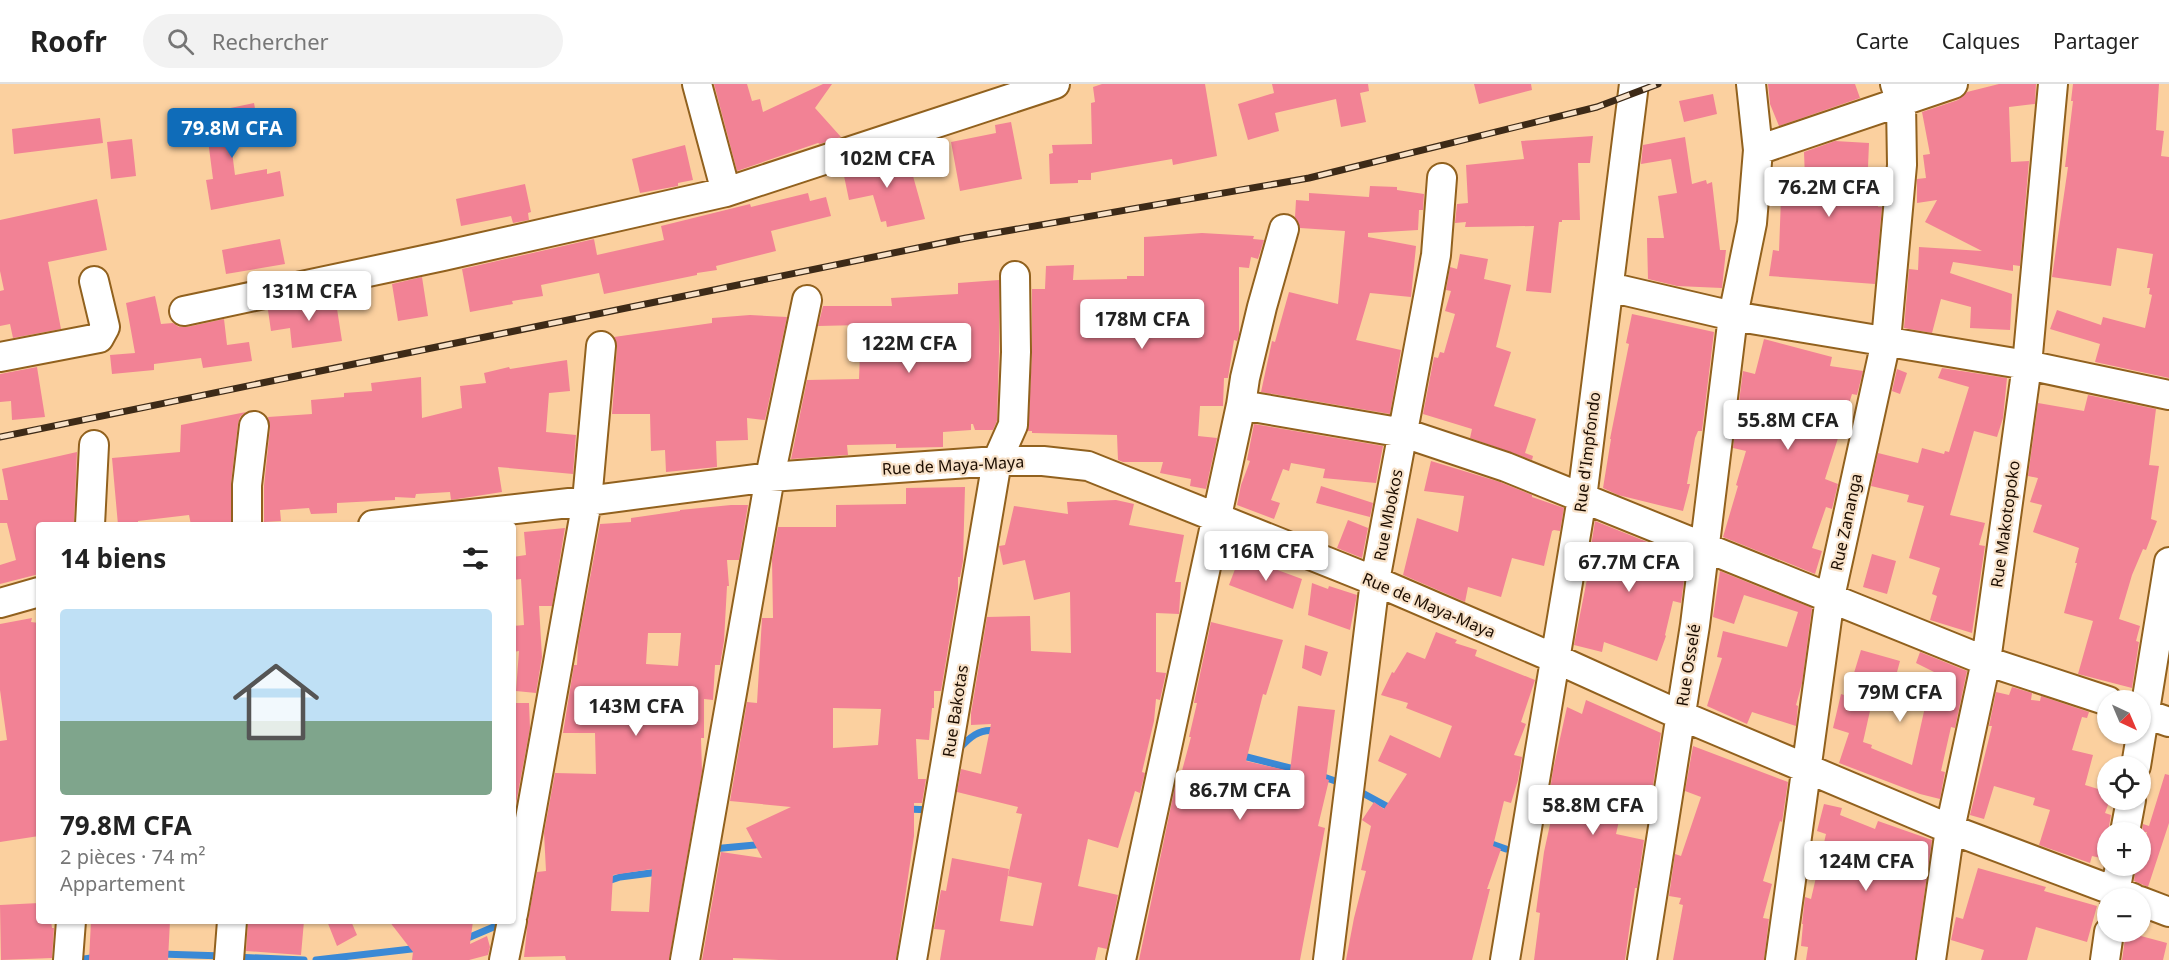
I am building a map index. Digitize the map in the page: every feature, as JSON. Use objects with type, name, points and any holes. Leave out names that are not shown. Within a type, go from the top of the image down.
[{"type":"street","points":[[697,84],[726,192]]},
{"type":"street","points":[[184,311],[443,256],[726,192],[1055,84]]},
{"type":"street","name":"Rue d'Impfondo","points":[[1505,960],[1582,498],[1634,84]]},
{"type":"street","name":"Rue Osselé","points":[[1642,960],[1706,547],[1733,316],[1752,223],[1758,150],[1751,84]]},
{"type":"street","points":[[1758,150],[1898,93],[1953,84]]},
{"type":"street","name":"Rue Makotopoko","points":[[1931,960],[1950,829],[1986,661],[2027,365],[2053,84]]},
{"type":"street","name":"Rue Zananga","points":[[1780,960],[1830,597],[1886,341],[1902,165],[1898,93]]},
{"type":"street","name":"Rue Mbokos","points":[[1328,960],[1375,581],[1436,255],[1442,178]]},
{"type":"street","points":[[1121,960],[1245,378],[1284,229]]},
{"type":"street","name":"Rue Bakotas","points":[[912,960],[997,461],[1013,425],[1016,352],[1015,276]]},
{"type":"street","points":[[0,357],[99,339],[105,327],[94,281]]},
{"type":"street","points":[[1609,287],[1733,316],[2027,365],[2169,395]]},
{"type":"street","points":[[685,960],[770,477],[807,300]]},
{"type":"street","points":[[516,897],[587,501],[601,346]]},
{"type":"street","points":[[1241,405],[1404,433],[1506,467],[1986,661],[2097,697]]},
{"type":"street","points":[[247,522],[247,485],[254,426]]},
{"type":"street","points":[[90,522],[94,445]]},
{"type":"street","name":"Rue de Maya-Maya","points":[[400,522],[770,477],[997,461],[1043,461],[1088,466],[1375,581],[1680,715],[1950,829],[2117,888]]},
{"type":"street","points":[[2151,716],[2169,562]]},
{"type":"street","points":[[0,603],[36,593]]},
{"type":"street","name":"Rue de Maya-Maya","points":[[2151,903],[2169,912]]},
{"type":"street","points":[[68,960],[71,924]]},
{"type":"street","points":[[229,960],[232,924]]},
{"type":"street","points":[[504,960],[511,924]]},
{"type":"street","points":[[2104,960],[2107,942]]},
{"type":"building","points":[[714,84],[747,84],[752,101],[760,99],[763,112],[823,84],[832,84],[815,108],[841,137],[737,171]]},
{"type":"building","points":[[1102,84],[1205,84],[1217,156],[1173,165],[1172,159],[1091,173],[1091,180],[1078,180],[1078,183],[1050,184],[1049,154],[1053,153],[1052,145],[1092,144],[1091,103],[1095,102],[1093,87]]},
{"type":"building","points":[[1272,84],[1368,84],[1369,91],[1360,93],[1366,122],[1341,127],[1336,99],[1275,113],[1279,131],[1248,140],[1238,104],[1274,93]]},
{"type":"building","points":[[1474,84],[1531,84],[1532,90],[1479,104]]},
{"type":"building","points":[[1768,84],[1855,84],[1860,98],[1779,126],[1770,104]]},
{"type":"building","points":[[1999,84],[2036,84],[2035,104],[2009,107],[2011,162],[2029,161],[2020,266],[2013,265],[2013,271],[1953,262],[1950,273],[2012,294],[2010,330],[1970,328],[1971,307],[1941,299],[1932,333],[1904,328],[1909,269],[1918,270],[1919,247],[1982,251],[1925,222],[1937,200],[1917,203],[1917,179],[1926,178],[1923,155],[1930,154],[1922,112],[1958,100],[1967,92]]},
{"type":"building","points":[[2073,84],[2159,84],[2156,130],[2164,131],[2161,156],[2169,157],[2169,378],[2095,362],[2100,344],[2050,329],[2057,310],[2101,325],[2103,317],[2145,328],[2152,295],[2149,294],[2150,288],[2147,288],[2153,254],[2117,248],[2111,286],[2052,277],[2068,167],[2065,167]]},
{"type":"building","points":[[1713,94],[1717,114],[1684,122],[1679,101]]},
{"type":"building","points":[[254,103],[259,130],[230,136],[235,175],[267,169],[267,174],[280,171],[284,196],[211,210],[206,180],[213,179],[208,140],[193,143],[188,117]]},
{"type":"building","points":[[100,118],[103,143],[14,154],[12,129]]},
{"type":"building","points":[[1011,122],[1022,179],[960,191],[951,142],[996,133],[995,125]]},
{"type":"building","points":[[1593,136],[1590,163],[1578,163],[1580,220],[1559,222],[1551,293],[1526,291],[1534,226],[1465,227],[1466,222],[1455,223],[1457,204],[1468,203],[1466,165],[1524,159],[1521,141]]},
{"type":"building","points":[[1685,137],[1692,184],[1706,180],[1707,184],[1712,182],[1720,250],[1726,250],[1722,288],[1677,286],[1648,279],[1647,238],[1664,238],[1658,196],[1677,193],[1671,159],[1641,164],[1643,145]]},
{"type":"building","points":[[132,139],[136,176],[111,179],[107,142]]},
{"type":"building","points":[[1835,141],[1869,143],[1867,191],[1879,191],[1878,207],[1882,207],[1875,284],[1769,276],[1773,250],[1779,251],[1781,198],[1771,198],[1772,179],[1805,179],[1804,152]]},
{"type":"building","points":[[685,145],[693,180],[678,183],[678,186],[640,193],[632,159]]},
{"type":"building","points":[[906,151],[925,219],[887,227],[886,221],[881,222],[873,195],[849,200],[843,171]]},
{"type":"building","points":[[525,184],[531,212],[528,213],[529,220],[513,223],[511,216],[461,226],[456,199]]},
{"type":"building","points":[[1370,186],[1397,187],[1397,190],[1424,194],[1423,210],[1419,210],[1418,230],[1368,233],[1368,237],[1416,246],[1411,297],[1370,293],[1356,340],[1401,350],[1390,414],[1261,392],[1272,341],[1275,342],[1289,292],[1338,304],[1345,231],[1300,228],[1295,217],[1296,200],[1309,201],[1309,193],[1369,197]]},
{"type":"building","points":[[808,193],[810,201],[826,197],[831,216],[771,231],[776,251],[716,266],[717,270],[697,273],[697,275],[604,294],[599,273],[541,285],[543,296],[470,312],[462,269],[594,239],[597,255],[664,240],[661,226],[750,204],[751,207]]},
{"type":"building","points":[[97,199],[107,250],[48,262],[61,329],[13,338],[10,324],[0,326],[0,291],[4,290],[0,271],[0,220]]},
{"type":"building","points":[[1202,233],[1254,236],[1253,239],[1264,240],[1258,259],[1251,257],[1249,268],[1239,267],[1239,334],[1237,341],[1234,340],[1228,378],[1224,378],[1223,406],[1200,406],[1198,436],[1217,438],[1206,489],[1190,486],[1191,479],[1160,473],[1163,462],[1118,460],[1117,435],[1032,433],[1028,431],[1032,353],[1032,289],[1045,289],[1046,266],[1074,265],[1073,280],[1127,279],[1127,276],[1144,276],[1144,237]]},
{"type":"building","points":[[280,239],[285,264],[226,274],[222,250]]},
{"type":"building","points":[[1460,254],[1488,259],[1484,279],[1511,285],[1496,347],[1511,352],[1494,406],[1536,419],[1525,453],[1533,456],[1532,460],[1470,438],[1472,429],[1423,414],[1434,357],[1438,358],[1440,352],[1444,353],[1455,314],[1445,311],[1451,291],[1446,290],[1450,267],[1457,269]]},
{"type":"building","points":[[422,277],[428,316],[398,321],[392,284]]},
{"type":"building","points":[[999,280],[997,421],[993,430],[975,430],[971,424],[971,430],[943,432],[943,447],[896,448],[896,444],[847,445],[848,455],[791,459],[807,380],[859,379],[861,325],[818,326],[823,306],[892,306],[891,298],[958,294],[958,283]]},
{"type":"building","points":[[155,296],[161,324],[173,323],[179,327],[187,327],[224,319],[227,345],[249,342],[252,361],[203,368],[201,358],[154,364],[154,370],[112,374],[110,355],[135,353],[126,303]]},
{"type":"building","points":[[335,296],[342,341],[292,348],[290,328],[271,331],[268,310]]},
{"type":"building","points":[[1632,314],[1714,332],[1702,431],[1698,431],[1695,438],[1687,484],[1690,484],[1683,511],[1618,495],[1603,488],[1610,439],[1629,344],[1626,343]]},
{"type":"building","points":[[750,315],[787,317],[765,420],[747,418],[748,440],[716,441],[717,467],[666,472],[665,450],[651,451],[650,414],[612,414],[617,347],[614,337],[712,323],[712,318]]},
{"type":"building","points":[[1764,339],[1832,357],[1830,366],[1863,371],[1857,395],[1852,394],[1825,479],[1838,484],[1832,509],[1826,507],[1812,548],[1822,551],[1815,574],[1723,537],[1746,451],[1733,448],[1743,371],[1755,374]]},
{"type":"building","points":[[567,360],[570,391],[549,393],[546,432],[576,435],[573,474],[498,467],[502,492],[451,500],[450,492],[416,494],[415,498],[395,497],[395,500],[337,503],[337,513],[311,514],[309,508],[280,510],[281,521],[264,522],[264,486],[270,428],[268,417],[312,414],[311,400],[344,397],[344,393],[372,391],[371,383],[421,377],[422,418],[462,408],[460,386],[486,383],[484,373],[509,367],[510,369]]},
{"type":"building","points":[[37,367],[45,417],[12,420],[11,401],[0,402],[0,374]]},
{"type":"building","points":[[1942,368],[2007,378],[2003,418],[1997,437],[1974,431],[1950,515],[1985,523],[1979,545],[1985,546],[1972,633],[1930,620],[1937,596],[1932,594],[1940,568],[1909,558],[1924,506],[1907,502],[1909,495],[1871,486],[1878,453],[1918,463],[1922,448],[1944,454],[1945,451],[1949,452],[1969,387],[1938,378]]},
{"type":"building","points":[[1897,369],[1907,373],[1900,394],[1892,391]]},
{"type":"building","points":[[2088,395],[2156,409],[2149,465],[2159,466],[2151,519],[2157,521],[2146,550],[2143,549],[2132,575],[2119,619],[2140,626],[2136,641],[2139,642],[2132,688],[2078,674],[2093,621],[2064,613],[2079,548],[2033,532],[2042,505],[2030,502],[2038,478],[2028,476],[2038,403],[2084,411]]},
{"type":"building","points":[[246,412],[240,417],[238,424],[231,483],[231,522],[190,522],[189,515],[138,522],[118,522],[112,458],[180,452],[181,425]]},
{"type":"building","points":[[1254,424],[1383,446],[1376,483],[1323,478],[1325,469],[1291,463],[1289,471],[1283,469],[1271,500],[1280,503],[1274,519],[1237,505],[1241,485],[1250,461],[1247,460]]},
{"type":"building","points":[[77,452],[74,522],[36,522],[36,575],[0,584],[0,565],[16,560],[7,523],[0,523],[0,500],[8,500],[2,469]]},
{"type":"building","points":[[1431,461],[1500,482],[1532,495],[1532,497],[1564,508],[1560,531],[1552,531],[1544,566],[1512,558],[1501,597],[1468,587],[1465,602],[1403,575],[1417,518],[1458,532],[1464,496],[1424,491]]},
{"type":"building","points":[[1321,486],[1373,503],[1370,517],[1316,503]]},
{"type":"building","points":[[965,487],[963,561],[960,577],[958,577],[941,691],[934,691],[929,740],[916,739],[918,779],[926,779],[922,803],[914,803],[914,836],[896,960],[733,958],[733,960],[702,960],[721,852],[762,858],[746,828],[791,807],[730,801],[747,702],[757,703],[762,618],[773,618],[772,559],[778,527],[836,527],[836,505],[906,504],[906,488]],"holes":[[[833,708],[881,709],[878,745],[833,748]]]},
{"type":"building","points":[[1116,500],[1134,504],[1129,525],[1184,535],[1175,582],[1181,582],[1179,614],[1156,613],[1156,672],[1166,673],[1160,700],[1156,699],[1140,793],[1135,791],[1118,848],[1088,839],[1078,886],[1118,895],[1107,949],[1098,947],[1095,960],[940,960],[945,930],[934,929],[941,890],[946,891],[952,858],[1009,869],[1000,921],[1033,926],[1042,883],[1008,876],[1022,814],[1016,813],[1018,807],[957,792],[961,769],[981,774],[991,724],[971,725],[987,617],[1030,616],[1031,651],[1071,653],[1070,592],[1034,600],[1025,560],[1003,565],[999,546],[1005,545],[1014,506],[1068,514],[1067,502]]},
{"type":"building","points":[[748,505],[739,560],[727,560],[729,586],[727,586],[724,641],[720,665],[715,665],[713,700],[704,699],[704,738],[701,738],[702,771],[669,960],[566,960],[565,956],[524,957],[537,872],[546,871],[544,833],[555,773],[596,774],[595,733],[563,733],[574,665],[577,665],[578,643],[600,524],[631,522],[631,518],[680,510]],"holes":[[[648,633],[681,633],[678,666],[646,664]],[[652,869],[649,912],[611,911],[613,875]]]},
{"type":"building","points":[[1348,520],[1368,528],[1362,558],[1337,548]]},
{"type":"building","points":[[1595,521],[1687,558],[1681,603],[1673,601],[1666,636],[1657,661],[1604,642],[1602,652],[1574,645],[1591,559],[1589,559]]},
{"type":"building","points":[[565,528],[552,606],[539,606],[542,657],[536,693],[516,691],[519,651],[516,652],[516,626],[524,625],[521,579],[516,580],[516,557],[526,555],[524,532]]},
{"type":"building","points":[[1872,554],[1896,561],[1887,594],[1863,587]]},
{"type":"building","points":[[1240,556],[1302,579],[1293,609],[1229,585]]},
{"type":"building","points":[[1720,571],[1812,608],[1802,683],[1796,705],[1798,706],[1796,726],[1752,712],[1747,724],[1707,706],[1722,658],[1717,657],[1723,631],[1787,647],[1798,612],[1744,595],[1734,624],[1713,617]]},
{"type":"building","points":[[1312,583],[1357,595],[1350,630],[1308,615]]},
{"type":"building","points":[[32,618],[31,622],[36,623],[36,836],[0,842],[0,741],[7,740],[0,690],[0,624]]},
{"type":"building","points":[[1211,622],[1283,640],[1266,695],[1263,694],[1246,761],[1290,771],[1298,706],[1335,710],[1326,779],[1329,780],[1318,826],[1325,828],[1300,960],[1139,960],[1176,782],[1179,782],[1191,737],[1189,737],[1197,703],[1194,703]]},
{"type":"building","points":[[1436,632],[1457,640],[1455,643],[1477,650],[1475,656],[1535,680],[1521,722],[1526,724],[1514,755],[1522,757],[1518,780],[1511,803],[1504,801],[1493,846],[1501,849],[1487,889],[1490,889],[1472,960],[1346,960],[1366,871],[1361,870],[1371,826],[1362,820],[1374,802],[1384,809],[1407,774],[1378,761],[1390,735],[1440,758],[1452,726],[1406,708],[1408,703],[1381,695],[1392,672],[1394,673],[1407,652],[1425,659]]},
{"type":"building","points":[[1305,645],[1328,652],[1321,676],[1302,668]]},
{"type":"building","points":[[1861,650],[1900,661],[1890,698],[1874,693],[1863,742],[1872,745],[1871,748],[1912,765],[1925,707],[1932,709],[1940,675],[1916,663],[1920,652],[1967,671],[1955,728],[1951,727],[1941,771],[1945,772],[1940,799],[1920,794],[1839,763],[1849,733],[1833,728],[1841,694],[1847,696]]},
{"type":"building","points":[[2012,687],[2032,693],[2031,700],[2040,701],[2041,696],[2089,712],[2087,718],[2082,717],[2072,750],[2093,755],[2085,785],[2097,789],[2097,810],[2106,810],[2105,813],[2111,815],[2110,822],[2097,822],[2097,857],[2092,856],[2090,863],[2039,845],[2050,810],[2033,805],[2035,798],[1994,786],[1984,819],[1970,815],[1992,726],[1989,726],[1996,692],[2009,695]]},
{"type":"building","points":[[1586,700],[1661,733],[1650,805],[1624,799],[1616,834],[1644,840],[1625,960],[1534,960],[1540,913],[1536,912],[1544,852],[1554,806],[1548,805],[1553,770],[1567,707],[1582,714]]},
{"type":"building","points":[[516,703],[529,703],[530,728],[516,804]]},
{"type":"building","points":[[1693,746],[1788,782],[1782,822],[1780,821],[1763,881],[1772,884],[1763,918],[1769,919],[1764,960],[1673,960],[1683,905],[1679,904],[1681,898],[1669,896],[1675,854],[1681,856],[1701,797],[1685,791]]},
{"type":"building","points":[[2165,774],[2169,775],[2169,823],[2148,887],[2134,881],[2135,876],[2151,876],[2150,822]]},
{"type":"building","points":[[1824,804],[1842,808],[1840,815],[1875,829],[1878,821],[1932,840],[1915,960],[1806,960],[1808,947],[1801,946],[1805,897],[1811,899],[1826,834],[1817,831]]},
{"type":"building","points":[[1978,868],[2046,887],[2044,891],[2097,906],[2087,942],[2036,927],[2027,960],[1981,960],[1984,950],[1951,940],[1956,917],[1963,919]]},
{"type":"building","points":[[36,903],[36,924],[51,924],[54,928],[52,958],[1,960],[0,905]]},
{"type":"building","points":[[91,924],[170,924],[168,960],[89,960]]},
{"type":"building","points":[[248,924],[304,924],[301,955],[246,951]]},
{"type":"building","points":[[328,924],[352,924],[357,935],[337,946]]},
{"type":"building","points":[[391,924],[473,924],[470,944],[487,936],[490,947],[488,955],[469,960],[412,960],[413,952]]},
{"type":"building","points":[[2151,939],[2167,943],[2163,960],[2122,960],[2125,942],[2151,942]]},
{"type":"waterway","points":[[958,750],[979,733],[996,731]]},
{"type":"waterway","points":[[1239,755],[1298,770]]},
{"type":"waterway","points":[[1318,775],[1344,784]]},
{"type":"waterway","points":[[1357,790],[1392,809]]},
{"type":"waterway","points":[[907,809],[932,810]]},
{"type":"waterway","points":[[712,849],[755,845],[763,841]]},
{"type":"waterway","points":[[1486,842],[1506,849]]},
{"type":"waterway","points":[[605,882],[620,877],[659,872]]},
{"type":"waterway","points":[[463,940],[501,924]]},
{"type":"waterway","points":[[316,960],[420,948]]},
{"type":"waterway","points":[[160,954],[224,956]]},
{"type":"waterway","points":[[77,960],[98,957]]},
{"type":"waterway","points":[[235,957],[304,960]]},
{"type":"railway","points":[[0,437],[966,238],[1309,178],[1597,107],[1658,84]]}]
